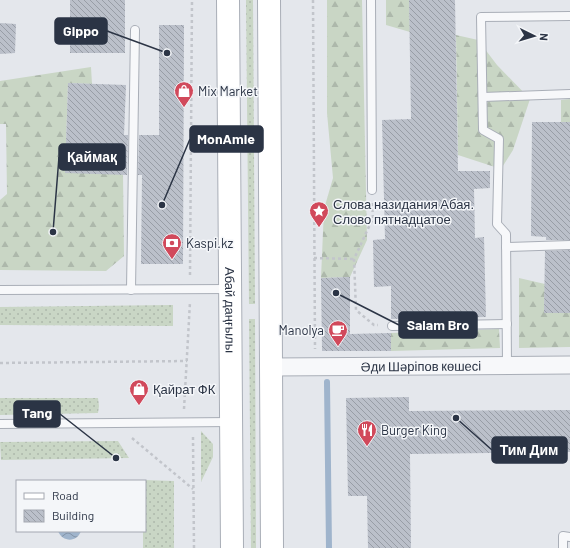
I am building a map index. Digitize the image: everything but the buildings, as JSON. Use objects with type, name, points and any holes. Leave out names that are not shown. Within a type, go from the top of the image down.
[{"type":"main road","name":"Абай даңғылы","points":[[228,0],[232,548]]},
{"type":"main road","points":[[269,0],[272,548]]},
{"type":"street","name":"Әди Шәріпов көшесі","points":[[272,366],[570,365]]},
{"type":"lane","points":[[370,0],[372,190]]},
{"type":"lane","points":[[507,365],[506,234],[497,224],[499,139],[483,130],[481,17],[570,16]]},
{"type":"lane","points":[[132,290],[135,30]]},
{"type":"lane","points":[[483,97],[570,94]]},
{"type":"lane","points":[[506,247],[570,245]]},
{"type":"lane","points":[[0,290],[231,289]]},
{"type":"lane","points":[[392,326],[507,324]]},
{"type":"lane","points":[[0,424],[231,422]]},
{"type":"lane","points":[[564,548],[563,536],[570,536]]},
{"type":"path","points":[[184,422],[190,290],[192,0]]},
{"type":"path","points":[[313,0],[315,366]]},
{"type":"path","points":[[372,190],[373,218],[354,259],[356,310],[374,325],[392,326]]},
{"type":"path","points":[[314,258],[354,259]]},
{"type":"path","points":[[0,363],[187,361]]},
{"type":"path","points":[[193,422],[194,548]]},
{"type":"path","points":[[132,438],[194,490]]},
{"type":"green space","points":[[246,0],[253,0],[255,304],[249,304]]},
{"type":"green space","points":[[327,0],[362,0],[367,240],[350,277],[321,278],[324,209],[333,178],[327,113]]},
{"type":"green space","points":[[386,0],[409,0],[410,32],[386,25]]},
{"type":"green space","points":[[456,35],[478,40],[497,65],[530,99],[513,150],[501,169],[458,155]]},
{"type":"green space","points":[[91,67],[92,84],[68,83],[65,172],[123,174],[124,256],[106,271],[0,270],[0,200],[7,194],[6,124],[0,124],[0,81]]},
{"type":"green space","points":[[570,99],[570,122],[561,122],[561,100]]},
{"type":"green space","points":[[519,278],[545,284],[544,312],[570,313],[570,347],[519,348]]},
{"type":"green space","points":[[173,305],[173,326],[0,325],[0,307]]},
{"type":"green space","points":[[249,319],[255,319],[256,548],[251,548]]},
{"type":"green space","points":[[499,329],[500,348],[391,351],[391,333]]},
{"type":"green space","points":[[0,398],[98,398],[99,406],[98,413],[0,415]]},
{"type":"green space","points":[[201,431],[213,444],[213,457],[201,482]]},
{"type":"green space","points":[[118,441],[129,458],[1,460],[0,442]]},
{"type":"green space","points":[[146,480],[174,481],[174,548],[143,548],[143,532],[146,532]]},
{"type":"water","points":[[58,532],[80,532],[76,538],[70,540],[60,535]]},
{"type":"waterway","points":[[327,382],[329,548]]},
{"type":"place","name":"Gippo","points":[[167,53]]},
{"type":"place","name":"Mix Market","points":[[184,108]]},
{"type":"place","name":"MonAmie","points":[[162,205]]},
{"type":"place","name":"Слова назидания Абая. Слово пятнадцатое","points":[[319,228]]},
{"type":"place","name":"Қаймақ","points":[[53,232]]},
{"type":"place","name":"Kaspi.kz","points":[[172,260]]},
{"type":"place","name":"Salam Bro","points":[[336,293]]},
{"type":"place","name":"Manolya","points":[[338,347]]},
{"type":"place","name":"Қайрат ФК","points":[[139,406]]},
{"type":"place","name":"Тим Дим","points":[[456,418]]},
{"type":"place","name":"Burger King","points":[[367,447]]},
{"type":"place","name":"Tang","points":[[116,458]]}]
